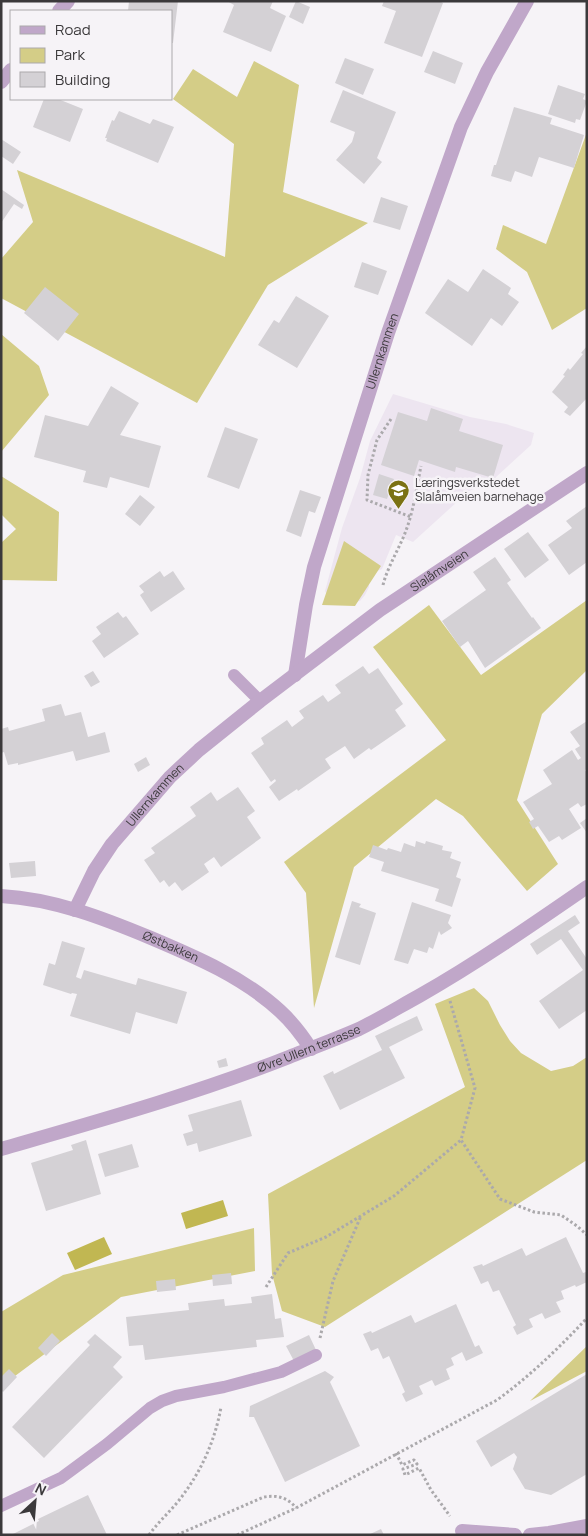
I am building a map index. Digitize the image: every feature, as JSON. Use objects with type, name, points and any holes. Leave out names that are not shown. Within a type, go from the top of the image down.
[{"type":"street","name":"Ullernkammen","points":[[75,910],[94,871],[112,844],[170,777],[199,750],[260,700],[295,675],[314,567],[388,333],[461,128],[487,72],[527,1]]},
{"type":"street","points":[[1,82],[10,71]]},
{"type":"street","name":"Slalåmveien","points":[[295,675],[380,610],[587,473]]},
{"type":"street","name":"Øvre Ullern terrasse","points":[[1,1149],[123,1114],[250,1073],[359,1028],[444,981],[510,940],[587,887]]},
{"type":"street","name":"Østbakken","points":[[1,896],[47,902],[75,910],[117,923],[183,950],[224,972],[280,1010],[297,1028],[311,1049]]},
{"type":"street","points":[[530,1535],[559,1532],[587,1526]]},
{"type":"street","points":[[462,1532],[515,1535]]},
{"type":"lane","points":[[234,675],[260,700]]},
{"type":"lane","points":[[1,1506],[61,1478],[107,1444],[150,1408],[162,1401],[176,1396],[224,1387],[281,1372],[316,1355]]},
{"type":"path","points":[[391,419],[377,440],[368,475],[367,500],[411,516]]},
{"type":"path","points":[[380,610],[385,578],[411,516],[421,466]]},
{"type":"path","points":[[266,1287],[288,1253],[326,1237],[394,1196],[461,1140],[475,1088],[444,981]]},
{"type":"path","points":[[461,1140],[500,1199],[534,1212],[561,1215],[587,1235]]},
{"type":"path","points":[[316,1355],[333,1281],[361,1216]]},
{"type":"path","points":[[237,1535],[296,1508],[497,1400],[522,1382],[587,1318]]},
{"type":"path","points":[[149,1535],[178,1501],[201,1469],[217,1428],[224,1387]]},
{"type":"path","points":[[396,1453],[402,1465],[414,1460],[417,1464],[402,1469],[405,1474],[419,1468],[431,1490],[462,1532]]},
{"type":"path","points":[[176,1535],[264,1497],[280,1497],[292,1503],[296,1508]]},
{"type":"shaded area","name":"Læringsverkstedet Slalåmveien barnehage","points":[[393,394],[470,417],[506,424],[534,433],[531,445],[496,477],[495,481],[469,491],[413,542],[396,535],[382,569],[369,577],[369,587],[365,595],[360,601],[344,603],[328,597],[325,591],[342,528],[360,478],[370,441]]},
{"type":"shaded area","points":[[223,1200],[228,1216],[186,1229],[181,1213]]},
{"type":"shaded area","points":[[104,1237],[112,1254],[75,1270],[67,1253]]},
{"type":"green space","points":[[254,61],[299,85],[283,192],[368,223],[268,285],[197,403],[1,298],[1,259],[33,222],[17,170],[225,257],[234,144],[173,99],[193,69],[237,97]]},
{"type":"green space","points":[[587,132],[587,308],[552,330],[527,272],[496,249],[503,225],[546,244]]},
{"type":"green space","points":[[1,334],[39,366],[49,395],[1,452]]},
{"type":"green space","points":[[1,476],[59,512],[57,581],[1,580],[1,543],[16,529],[1,514]]},
{"type":"green space","points":[[344,541],[381,566],[355,606],[322,605]]},
{"type":"green space","points":[[587,600],[587,670],[542,714],[517,800],[558,864],[527,891],[463,816],[436,799],[354,867],[314,1008],[306,893],[284,862],[446,740],[373,647],[429,605],[481,675]]},
{"type":"green space","points":[[474,988],[488,1001],[510,1041],[521,1053],[551,1071],[573,1066],[587,1057],[587,1160],[325,1327],[282,1311],[272,1274],[268,1194],[465,1087],[435,1004]]},
{"type":"green space","points":[[254,1228],[255,1271],[121,1297],[11,1379],[1,1382],[1,1312],[63,1275]]},
{"type":"green space","points":[[587,1346],[587,1371],[530,1401]]},
{"type":"building","points":[[129,1],[178,1],[173,43],[172,10],[128,10]]},
{"type":"building","points":[[227,1],[273,1],[270,8],[286,16],[271,52],[223,32],[234,5]]},
{"type":"building","points":[[296,1],[310,7],[303,24],[289,17]]},
{"type":"building","points":[[384,1],[439,1],[443,3],[422,57],[384,43],[396,11],[382,6]]},
{"type":"building","points":[[433,51],[463,63],[455,84],[424,72]]},
{"type":"building","points":[[345,58],[374,69],[363,95],[335,83]]},
{"type":"building","points":[[558,85],[585,94],[583,99],[587,101],[580,120],[576,119],[575,123],[548,114]]},
{"type":"building","points":[[343,90],[396,112],[377,158],[382,162],[364,184],[336,160],[352,142],[355,132],[330,122]]},
{"type":"building","points":[[44,100],[60,100],[83,109],[70,142],[33,127]]},
{"type":"building","points":[[514,107],[552,118],[550,124],[584,135],[574,168],[539,157],[532,177],[515,171],[511,182],[491,176]]},
{"type":"building","points":[[119,111],[150,124],[153,119],[174,127],[158,163],[106,141],[107,138],[105,138],[112,120],[114,121]]},
{"type":"building","points":[[1,139],[21,152],[13,164],[1,156]]},
{"type":"building","points":[[1,189],[24,205],[22,209],[14,204],[1,223]]},
{"type":"building","points":[[381,197],[408,206],[400,230],[373,222]]},
{"type":"building","points":[[362,262],[387,271],[378,295],[354,287]]},
{"type":"building","points":[[483,269],[511,288],[508,294],[519,302],[502,326],[491,318],[472,346],[425,313],[448,279],[468,292]]},
{"type":"building","points":[[45,287],[79,314],[58,341],[24,313]]},
{"type":"building","points":[[296,296],[329,316],[297,368],[258,345],[274,320],[279,323]]},
{"type":"building","points":[[587,346],[587,398],[570,416],[564,412],[568,407],[552,392],[565,376],[563,375],[568,368],[570,370]]},
{"type":"building","points":[[111,386],[139,403],[120,435],[161,446],[149,488],[110,477],[107,488],[83,482],[86,471],[34,457],[45,415],[88,426]]},
{"type":"building","points":[[431,408],[463,419],[459,431],[503,445],[493,478],[456,467],[455,472],[419,460],[414,476],[381,465],[398,412],[427,421]]},
{"type":"building","points":[[225,427],[258,439],[239,489],[207,477]]},
{"type":"building","points":[[379,474],[394,479],[387,499],[373,495]]},
{"type":"building","points":[[300,490],[321,497],[315,513],[309,511],[301,537],[286,531]]},
{"type":"building","points":[[140,495],[155,507],[140,526],[125,514]]},
{"type":"building","points":[[587,506],[587,562],[569,575],[548,545],[572,528],[566,521]]},
{"type":"building","points":[[528,532],[549,560],[525,578],[504,549]]},
{"type":"building","points":[[495,557],[511,580],[507,583],[541,628],[485,668],[468,641],[460,647],[442,621],[486,590],[473,572]]},
{"type":"building","points":[[160,571],[164,577],[173,571],[185,589],[151,612],[140,595],[144,592],[139,586]]},
{"type":"building","points":[[118,612],[123,618],[126,616],[139,634],[104,658],[92,641],[101,634],[96,627]]},
{"type":"building","points":[[363,666],[369,674],[378,668],[403,704],[395,710],[406,726],[371,750],[369,748],[354,759],[345,746],[325,759],[331,768],[298,791],[297,789],[279,801],[269,787],[276,781],[275,779],[271,782],[251,753],[264,744],[261,738],[287,720],[292,727],[304,718],[299,711],[323,695],[328,702],[341,693],[335,685]]},
{"type":"building","points":[[93,671],[100,682],[91,687],[84,676]]},
{"type":"building","points":[[61,704],[65,716],[81,712],[88,737],[105,732],[110,752],[76,761],[73,751],[18,765],[18,763],[8,765],[4,752],[1,753],[1,729],[8,727],[9,731],[45,721],[42,709]]},
{"type":"building","points":[[587,721],[587,769],[585,770],[587,773],[587,804],[581,807],[578,803],[569,809],[581,828],[562,840],[559,836],[549,842],[538,826],[533,829],[529,822],[534,819],[523,802],[552,784],[543,770],[572,750],[578,760],[581,758],[575,749],[580,746],[570,732]]},
{"type":"building","points":[[146,757],[150,765],[138,772],[134,764]]},
{"type":"building","points":[[238,787],[255,811],[247,817],[261,838],[221,867],[214,857],[204,864],[209,872],[182,891],[175,882],[169,887],[164,880],[160,883],[144,860],[155,853],[151,848],[196,816],[190,807],[211,792],[217,801]]},
{"type":"building","points":[[587,818],[587,833],[580,823]]},
{"type":"building","points":[[416,841],[425,844],[426,841],[443,846],[442,850],[452,852],[450,858],[461,862],[456,877],[461,879],[452,907],[435,901],[439,889],[381,871],[384,862],[369,857],[373,845],[401,852],[404,843],[415,847]]},
{"type":"building","points":[[35,861],[36,876],[11,878],[9,863]]},
{"type":"building","points":[[352,901],[361,904],[359,907],[376,913],[360,965],[335,957]]},
{"type":"building","points":[[412,902],[451,915],[448,923],[452,928],[441,935],[439,931],[433,949],[429,947],[427,953],[414,949],[408,964],[394,960]]},
{"type":"building","points":[[575,915],[580,923],[568,931],[587,959],[587,1010],[559,1029],[539,1001],[583,970],[561,939],[537,955],[530,944]]},
{"type":"building","points":[[62,941],[85,948],[76,977],[81,979],[84,970],[136,985],[138,978],[187,992],[177,1024],[136,1012],[130,1034],[70,1016],[77,994],[71,994],[43,985],[49,963],[55,965]]},
{"type":"building","points":[[417,1016],[423,1030],[389,1047],[405,1078],[340,1110],[323,1076],[333,1071],[334,1074],[382,1050],[375,1036]]},
{"type":"building","points":[[226,1058],[228,1066],[219,1068],[217,1061]]},
{"type":"building","points":[[241,1100],[252,1136],[199,1152],[197,1143],[187,1146],[183,1134],[193,1131],[188,1115]]},
{"type":"building","points":[[86,1140],[101,1194],[46,1211],[31,1163],[73,1150],[71,1145]]},
{"type":"building","points":[[132,1144],[139,1167],[105,1177],[98,1154]]},
{"type":"building","points":[[566,1237],[583,1273],[586,1272],[587,1282],[561,1291],[564,1299],[556,1302],[561,1312],[545,1319],[542,1313],[529,1319],[533,1327],[517,1335],[513,1327],[516,1325],[499,1290],[493,1292],[488,1281],[481,1284],[473,1267],[482,1264],[483,1266],[522,1248],[526,1256]]},
{"type":"building","points":[[231,1273],[232,1284],[213,1286],[212,1275]]},
{"type":"building","points":[[175,1279],[176,1290],[157,1292],[156,1281]]},
{"type":"building","points":[[272,1294],[275,1319],[281,1318],[284,1337],[256,1340],[257,1347],[145,1360],[143,1345],[129,1346],[126,1317],[189,1310],[188,1303],[224,1299],[225,1306],[252,1303],[251,1297]]},
{"type":"building","points":[[456,1304],[475,1347],[479,1345],[483,1353],[466,1361],[462,1352],[451,1358],[454,1365],[446,1369],[450,1379],[435,1386],[432,1380],[419,1386],[423,1394],[406,1402],[402,1394],[405,1392],[389,1356],[383,1359],[378,1348],[371,1351],[363,1334],[371,1331],[372,1333],[411,1315],[415,1323]]},
{"type":"building","points":[[52,1333],[60,1341],[46,1356],[38,1348]]},
{"type":"building","points":[[95,1334],[122,1357],[113,1367],[123,1377],[44,1458],[12,1427],[90,1345],[87,1342]]},
{"type":"building","points":[[309,1335],[316,1350],[294,1361],[286,1346]]},
{"type":"building","points":[[9,1369],[17,1377],[3,1392],[1,1390],[1,1377]]},
{"type":"building","points":[[325,1371],[334,1377],[330,1382],[360,1446],[285,1482],[254,1417],[249,1417],[250,1406]]},
{"type":"building","points":[[587,1374],[587,1474],[551,1495],[525,1489],[513,1469],[517,1457],[514,1453],[491,1467],[476,1441]]},
{"type":"building","points":[[88,1495],[107,1535],[11,1535],[39,1521],[38,1519]]},
{"type":"building","points":[[381,1529],[384,1535],[368,1535]]},
{"type":"place","name":"Læringsverkstedet Slalåmveien barnehage","points":[[399,509]]}]
